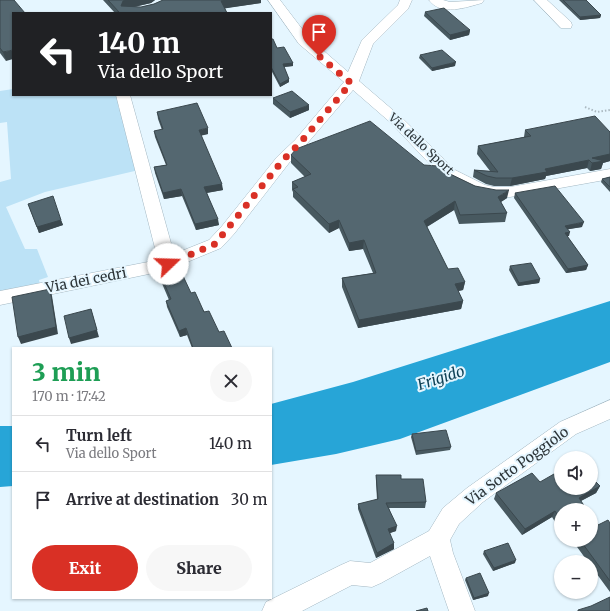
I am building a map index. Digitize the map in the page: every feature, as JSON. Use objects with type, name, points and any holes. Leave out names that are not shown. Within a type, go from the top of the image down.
[{"type":"street","name":"Via dello Sport","points":[[274,0],[304,41],[351,83],[396,120],[449,174],[480,189],[494,192],[510,192],[610,174]]},
{"type":"street","name":"Via dei cedri","points":[[0,298],[168,264],[215,244],[283,160],[300,143],[351,83],[367,43],[404,6],[406,0]]},
{"type":"street","points":[[435,0],[443,6],[478,0]]},
{"type":"street","points":[[540,0],[566,25]]},
{"type":"street","points":[[124,96],[168,264]]},
{"type":"street","name":"Via Sotto Poggiolo","points":[[438,539],[451,516],[475,495],[568,428],[610,409]]},
{"type":"street","points":[[275,611],[350,573],[372,575],[438,539],[441,553],[462,611]]},
{"type":"path","points":[[584,107],[589,111],[600,112],[610,110]]},
{"type":"shaded area","points":[[12,89],[12,96],[119,96],[121,103],[118,106],[120,111],[123,112],[139,170],[45,192],[6,207],[25,249],[37,249],[48,277],[39,280],[40,285],[0,294],[0,182],[11,179],[7,122],[0,123],[0,91]]},
{"type":"water","name":"Frigido","points":[[610,301],[610,362],[400,439],[336,454],[272,465],[272,404],[353,382]]},
{"type":"water","points":[[0,426],[12,426],[12,486],[0,487]]},
{"type":"building","points":[[0,0],[14,0],[24,12],[12,12],[12,50],[3,52],[0,48]]},
{"type":"building","points":[[108,0],[127,0],[123,1],[121,6],[141,7],[163,0],[227,0],[221,1],[226,12],[119,12]]},
{"type":"building","points":[[563,0],[586,0],[601,15],[580,17]]},
{"type":"building","points":[[444,8],[470,30],[450,35],[425,12]]},
{"type":"building","points":[[272,39],[277,48],[284,47],[293,63],[283,64],[289,79],[280,84],[272,69]]},
{"type":"building","points":[[442,50],[456,62],[432,68],[420,55]]},
{"type":"building","points":[[292,91],[309,105],[290,112],[273,98]]},
{"type":"building","points":[[197,103],[208,128],[199,130],[222,184],[204,187],[218,219],[195,224],[181,189],[163,193],[154,167],[167,165],[154,131],[163,129],[157,112]]},
{"type":"building","points":[[595,116],[610,132],[610,154],[592,158],[604,161],[592,163],[589,160],[545,169],[547,172],[512,178],[496,178],[474,170],[498,172],[478,146],[531,136],[525,130]]},
{"type":"building","points":[[370,121],[424,165],[438,166],[444,171],[475,186],[496,190],[509,190],[498,197],[507,213],[460,215],[455,201],[424,221],[448,269],[458,268],[465,282],[455,284],[463,301],[359,320],[342,278],[376,273],[364,240],[349,243],[339,220],[329,224],[293,189],[298,187],[292,182],[311,174],[291,155],[296,149]]},
{"type":"building","points":[[610,177],[610,187],[602,179]]},
{"type":"building","points":[[555,186],[584,222],[565,226],[570,232],[565,233],[588,265],[568,269],[515,193]]},
{"type":"building","points":[[53,196],[61,220],[37,227],[28,204]]},
{"type":"building","points":[[176,261],[191,293],[195,292],[204,312],[209,311],[219,332],[224,331],[232,347],[193,347],[186,328],[179,331],[166,301],[171,299],[157,267]]},
{"type":"building","points":[[531,263],[540,279],[519,283],[510,266]]},
{"type":"building","points":[[50,289],[56,327],[18,337],[12,297]]},
{"type":"building","points":[[91,309],[97,330],[69,338],[64,316]]},
{"type":"building","points":[[446,430],[451,447],[416,451],[412,434]]},
{"type":"building","points":[[532,473],[540,482],[554,474],[554,495],[584,495],[579,498],[582,503],[554,503],[554,512],[525,529],[496,493]]},
{"type":"building","points":[[376,475],[401,475],[401,479],[423,479],[426,502],[386,503],[397,526],[388,529],[394,543],[377,553],[358,504],[378,499]]},
{"type":"building","points":[[608,520],[610,523],[610,581],[598,565],[598,555],[591,555],[585,547],[598,547],[598,525]]},
{"type":"building","points":[[508,543],[516,560],[494,568],[484,551]]},
{"type":"building","points":[[480,573],[489,593],[474,598],[466,578]]},
{"type":"building","points":[[610,597],[610,611],[578,611],[578,610]]},
{"type":"building","points":[[427,608],[428,611],[416,611]]},
{"type":"route","points":[[168,264],[215,244],[228,230],[283,160],[300,143],[351,83],[319,56]]}]
